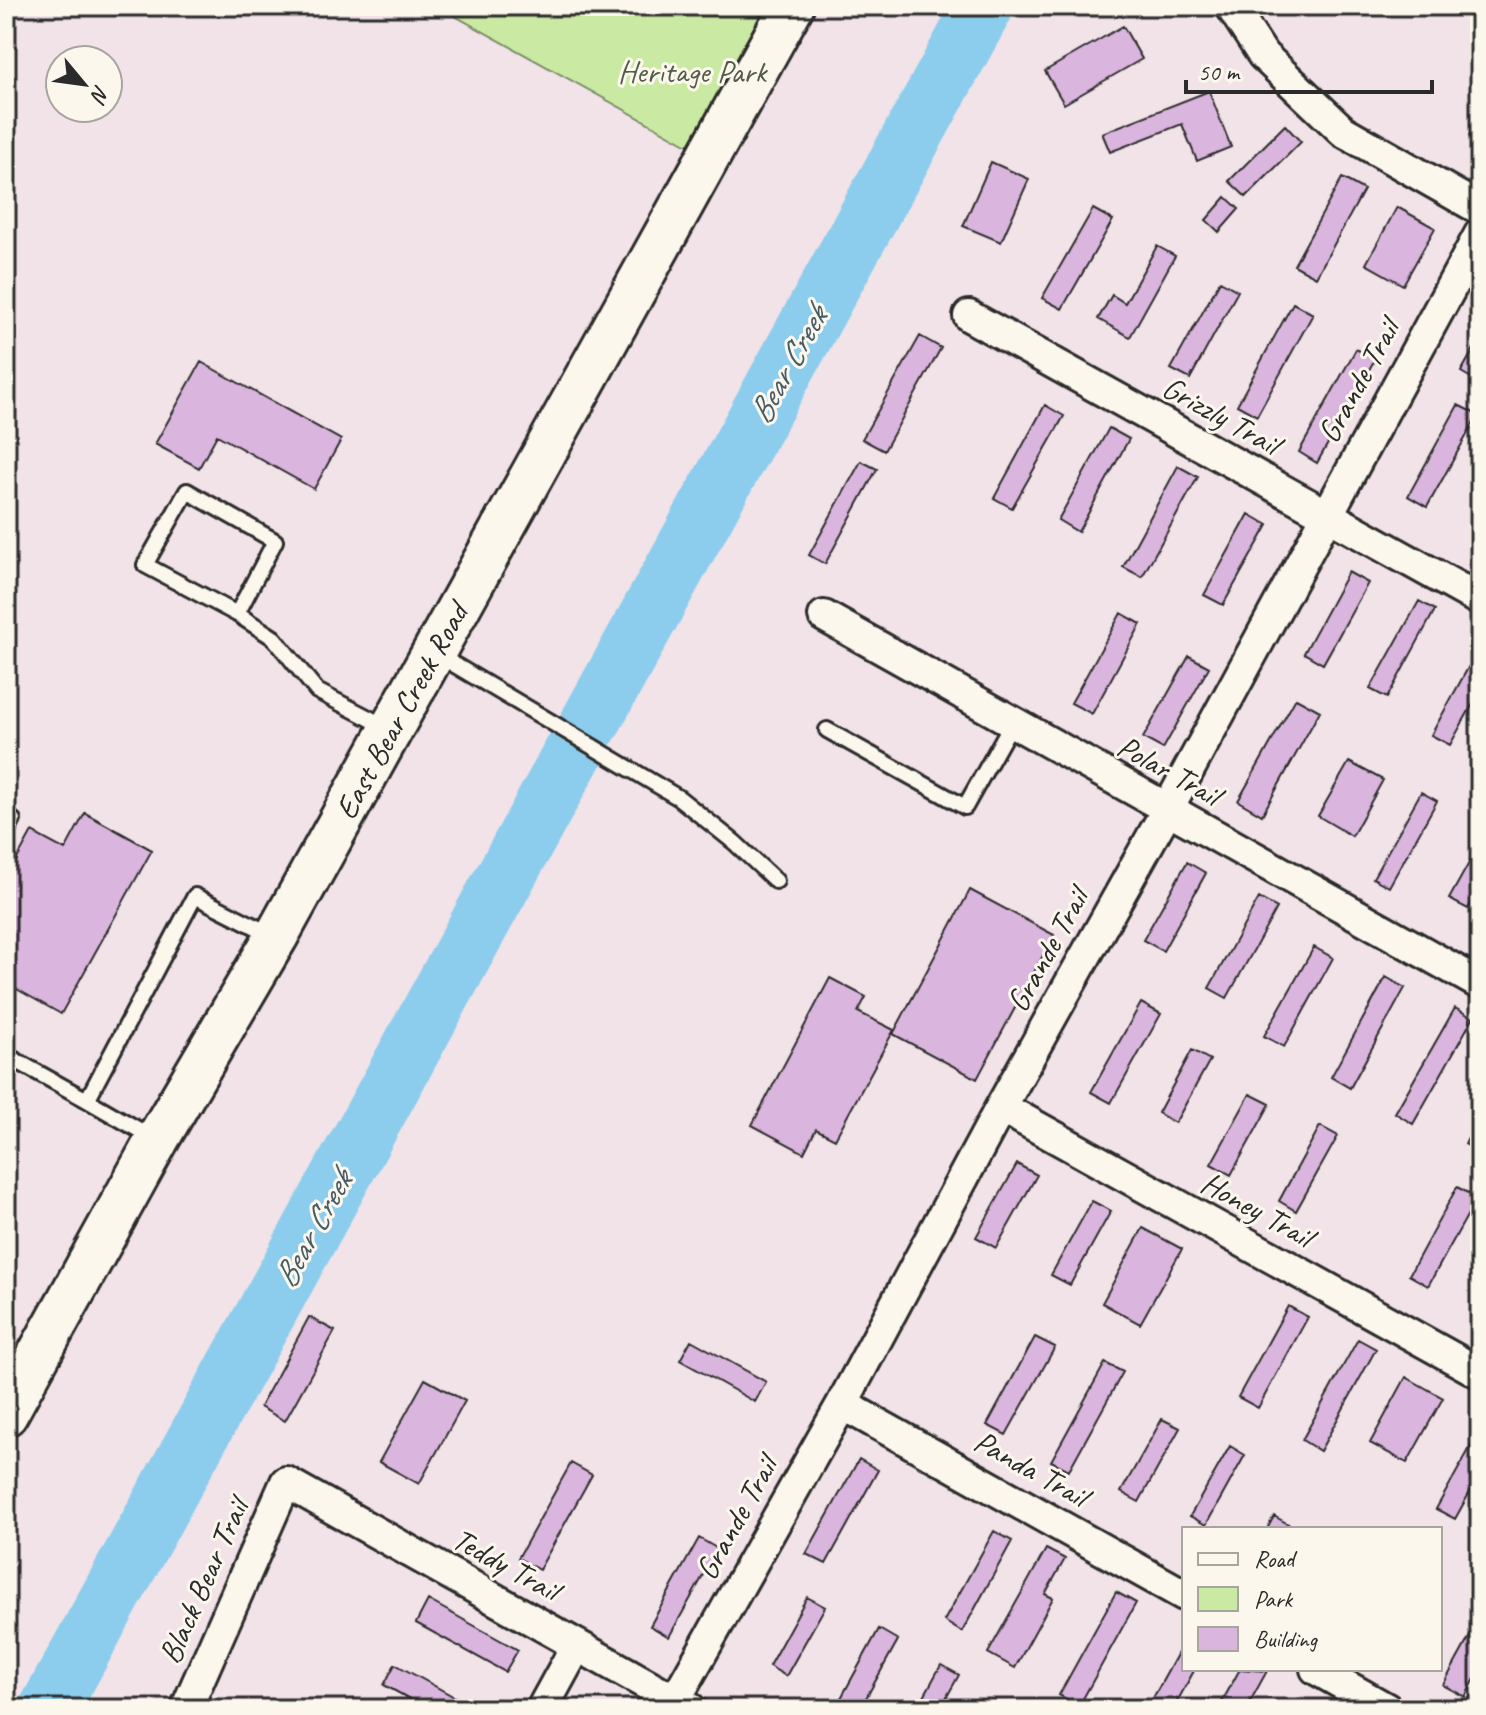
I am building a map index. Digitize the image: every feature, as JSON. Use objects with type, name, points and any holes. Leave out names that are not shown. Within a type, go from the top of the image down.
[{"type":"main road","name":"East Bear Creek Road","points":[[6,1414],[157,1140],[276,937],[792,6]]},
{"type":"street","points":[[1231,6],[1263,55],[1343,131],[1480,209]]},
{"type":"street","name":"Grande Trail","points":[[683,1705],[1001,1107],[1167,810],[1480,234]]},
{"type":"street","name":"Grizzly Trail","points":[[969,316],[1480,600]]},
{"type":"street","name":"Polar Trail","points":[[824,616],[1480,984]]},
{"type":"street","name":"Honey Trail","points":[[1001,1107],[1480,1373]]},
{"type":"street","name":"Panda Trail","points":[[842,1404],[1182,1594]]},
{"type":"street","name":"Teddy Trail","points":[[286,1482],[683,1705]]},
{"type":"street","name":"Black Bear Trail","points":[[186,1709],[286,1482]]},
{"type":"street","points":[[542,1709],[577,1645]]},
{"type":"street","points":[[1320,1671],[1387,1709]]},
{"type":"lane","points":[[237,614],[275,541],[187,491],[145,565],[237,614],[274,638],[317,691],[390,730]]},
{"type":"lane","points":[[434,653],[679,798],[776,881]]},
{"type":"lane","points":[[827,730],[965,807],[1012,723]]},
{"type":"lane","points":[[87,1100],[195,896],[276,937]]},
{"type":"lane","points":[[6,1055],[157,1140]]},
{"type":"green space","name":"Heritage Park","points":[[437,6],[804,6],[717,161]]},
{"type":"building","points":[[1123,26],[1142,59],[1064,104],[1045,71]]},
{"type":"building","points":[[1209,91],[1231,147],[1197,161],[1182,124],[1110,152],[1102,133]]},
{"type":"building","points":[[1480,116],[1480,143],[1469,136]]},
{"type":"building","points":[[1285,125],[1301,142],[1246,197],[1229,181]]},
{"type":"building","points":[[991,162],[1029,179],[1001,242],[963,226]]},
{"type":"building","points":[[1342,178],[1364,190],[1316,277],[1294,265]]},
{"type":"building","points":[[1226,197],[1239,209],[1219,232],[1206,220]]},
{"type":"building","points":[[1397,207],[1435,228],[1403,285],[1366,264]]},
{"type":"building","points":[[1093,209],[1113,220],[1062,309],[1042,298]]},
{"type":"building","points":[[1157,246],[1175,256],[1130,337],[1098,319],[1112,295],[1125,303]]},
{"type":"building","points":[[1220,281],[1238,291],[1190,379],[1171,369]]},
{"type":"building","points":[[1293,303],[1313,314],[1257,416],[1237,405]]},
{"type":"building","points":[[920,336],[941,348],[884,451],[862,439]]},
{"type":"building","points":[[1480,338],[1480,379],[1478,382],[1461,372]]},
{"type":"building","points":[[1356,349],[1375,359],[1317,463],[1299,452]]},
{"type":"building","points":[[201,362],[341,440],[314,489],[217,435],[199,468],[155,444]]},
{"type":"building","points":[[1045,405],[1064,416],[1012,508],[994,498]]},
{"type":"building","points":[[1458,405],[1478,415],[1427,507],[1408,496]]},
{"type":"building","points":[[1109,428],[1129,439],[1078,532],[1058,520]]},
{"type":"building","points":[[861,461],[877,469],[825,564],[809,555]]},
{"type":"building","points":[[1178,466],[1198,477],[1142,577],[1123,567]]},
{"type":"building","points":[[1480,511],[1480,536],[1470,530]]},
{"type":"building","points":[[1249,514],[1268,525],[1223,605],[1204,595]]},
{"type":"building","points":[[1348,572],[1368,583],[1323,664],[1304,653]]},
{"type":"building","points":[[1419,601],[1435,610],[1387,698],[1370,689]]},
{"type":"building","points":[[1121,613],[1141,624],[1092,714],[1071,703]]},
{"type":"building","points":[[1480,646],[1480,691],[1450,745],[1431,735]]},
{"type":"building","points":[[1189,656],[1209,667],[1163,749],[1143,738]]},
{"type":"building","points":[[1296,698],[1320,711],[1262,815],[1238,801]]},
{"type":"building","points":[[1349,762],[1383,780],[1352,836],[1318,816]]},
{"type":"building","points":[[1421,792],[1437,801],[1389,887],[1373,878]]},
{"type":"building","points":[[85,813],[152,850],[61,1014],[6,983],[6,879],[32,832],[65,850]]},
{"type":"building","points":[[1480,843],[1480,887],[1468,909],[1449,899]]},
{"type":"building","points":[[1187,862],[1206,873],[1163,951],[1143,940]]},
{"type":"building","points":[[970,890],[1054,935],[977,1079],[893,1034]]},
{"type":"building","points":[[1259,898],[1277,908],[1227,998],[1209,988]]},
{"type":"building","points":[[1314,947],[1333,958],[1284,1047],[1264,1036]]},
{"type":"building","points":[[1386,977],[1405,988],[1350,1088],[1331,1077]]},
{"type":"building","points":[[830,978],[866,997],[858,1012],[894,1030],[835,1139],[816,1129],[804,1153],[752,1125]]},
{"type":"building","points":[[1141,1003],[1161,1014],[1111,1103],[1091,1092]]},
{"type":"building","points":[[1455,1008],[1473,1018],[1413,1124],[1395,1113]]},
{"type":"building","points":[[1192,1050],[1210,1060],[1175,1123],[1158,1113]]},
{"type":"building","points":[[1250,1094],[1270,1104],[1231,1175],[1211,1164]]},
{"type":"building","points":[[1480,1116],[1480,1152],[1465,1144]]},
{"type":"building","points":[[1320,1126],[1338,1136],[1296,1211],[1279,1201]]},
{"type":"building","points":[[1017,1164],[1037,1175],[996,1248],[976,1237]]},
{"type":"building","points":[[1457,1187],[1477,1198],[1428,1286],[1409,1275]]},
{"type":"building","points":[[1092,1201],[1111,1211],[1070,1285],[1051,1275]]},
{"type":"building","points":[[1143,1228],[1182,1249],[1140,1324],[1102,1303]]},
{"type":"building","points":[[1288,1306],[1308,1317],[1258,1408],[1238,1397]]},
{"type":"building","points":[[309,1317],[335,1331],[285,1421],[260,1407]]},
{"type":"building","points":[[1035,1337],[1055,1347],[1006,1435],[987,1425]]},
{"type":"building","points":[[1358,1339],[1376,1349],[1320,1451],[1302,1440]]},
{"type":"building","points":[[691,1340],[766,1382],[755,1402],[680,1360]]},
{"type":"building","points":[[1105,1363],[1123,1372],[1069,1470],[1051,1461]]},
{"type":"building","points":[[1406,1377],[1443,1398],[1407,1463],[1370,1443]]},
{"type":"building","points":[[425,1379],[465,1401],[419,1484],[379,1462]]},
{"type":"building","points":[[1162,1419],[1180,1428],[1139,1502],[1121,1492]]},
{"type":"building","points":[[1480,1430],[1480,1474],[1455,1519],[1436,1509]]},
{"type":"building","points":[[1230,1446],[1245,1455],[1206,1525],[1190,1516]]},
{"type":"building","points":[[859,1459],[878,1470],[826,1564],[806,1554]]},
{"type":"building","points":[[571,1463],[592,1475],[539,1570],[518,1558]]},
{"type":"building","points":[[1274,1516],[1293,1527],[1268,1527]]},
{"type":"building","points":[[994,1531],[1012,1541],[962,1632],[944,1621]]},
{"type":"building","points":[[699,1538],[718,1549],[669,1637],[650,1626]]},
{"type":"building","points":[[1046,1549],[1065,1559],[1045,1594],[1053,1598],[1015,1668],[988,1653]]},
{"type":"building","points":[[1116,1592],[1136,1603],[1079,1706],[1059,1695]]},
{"type":"building","points":[[807,1597],[825,1607],[786,1676],[769,1666]]},
{"type":"building","points":[[428,1600],[518,1650],[505,1672],[416,1623]]},
{"type":"building","points":[[1480,1618],[1480,1670],[1465,1697],[1443,1685]]},
{"type":"building","points":[[879,1629],[898,1640],[860,1709],[835,1709]]},
{"type":"building","points":[[1182,1646],[1182,1671],[1194,1671],[1173,1709],[1147,1709]]},
{"type":"building","points":[[395,1664],[476,1709],[428,1709],[384,1685]]},
{"type":"building","points":[[941,1665],[959,1675],[940,1709],[917,1709]]},
{"type":"building","points":[[1239,1671],[1267,1671],[1246,1709],[1218,1709]]},
{"type":"waterway","name":"Bear Creek","points":[[590,723],[984,6]]},
{"type":"waterway","name":"Bear Creek","points":[[49,1709],[576,748]]}]
